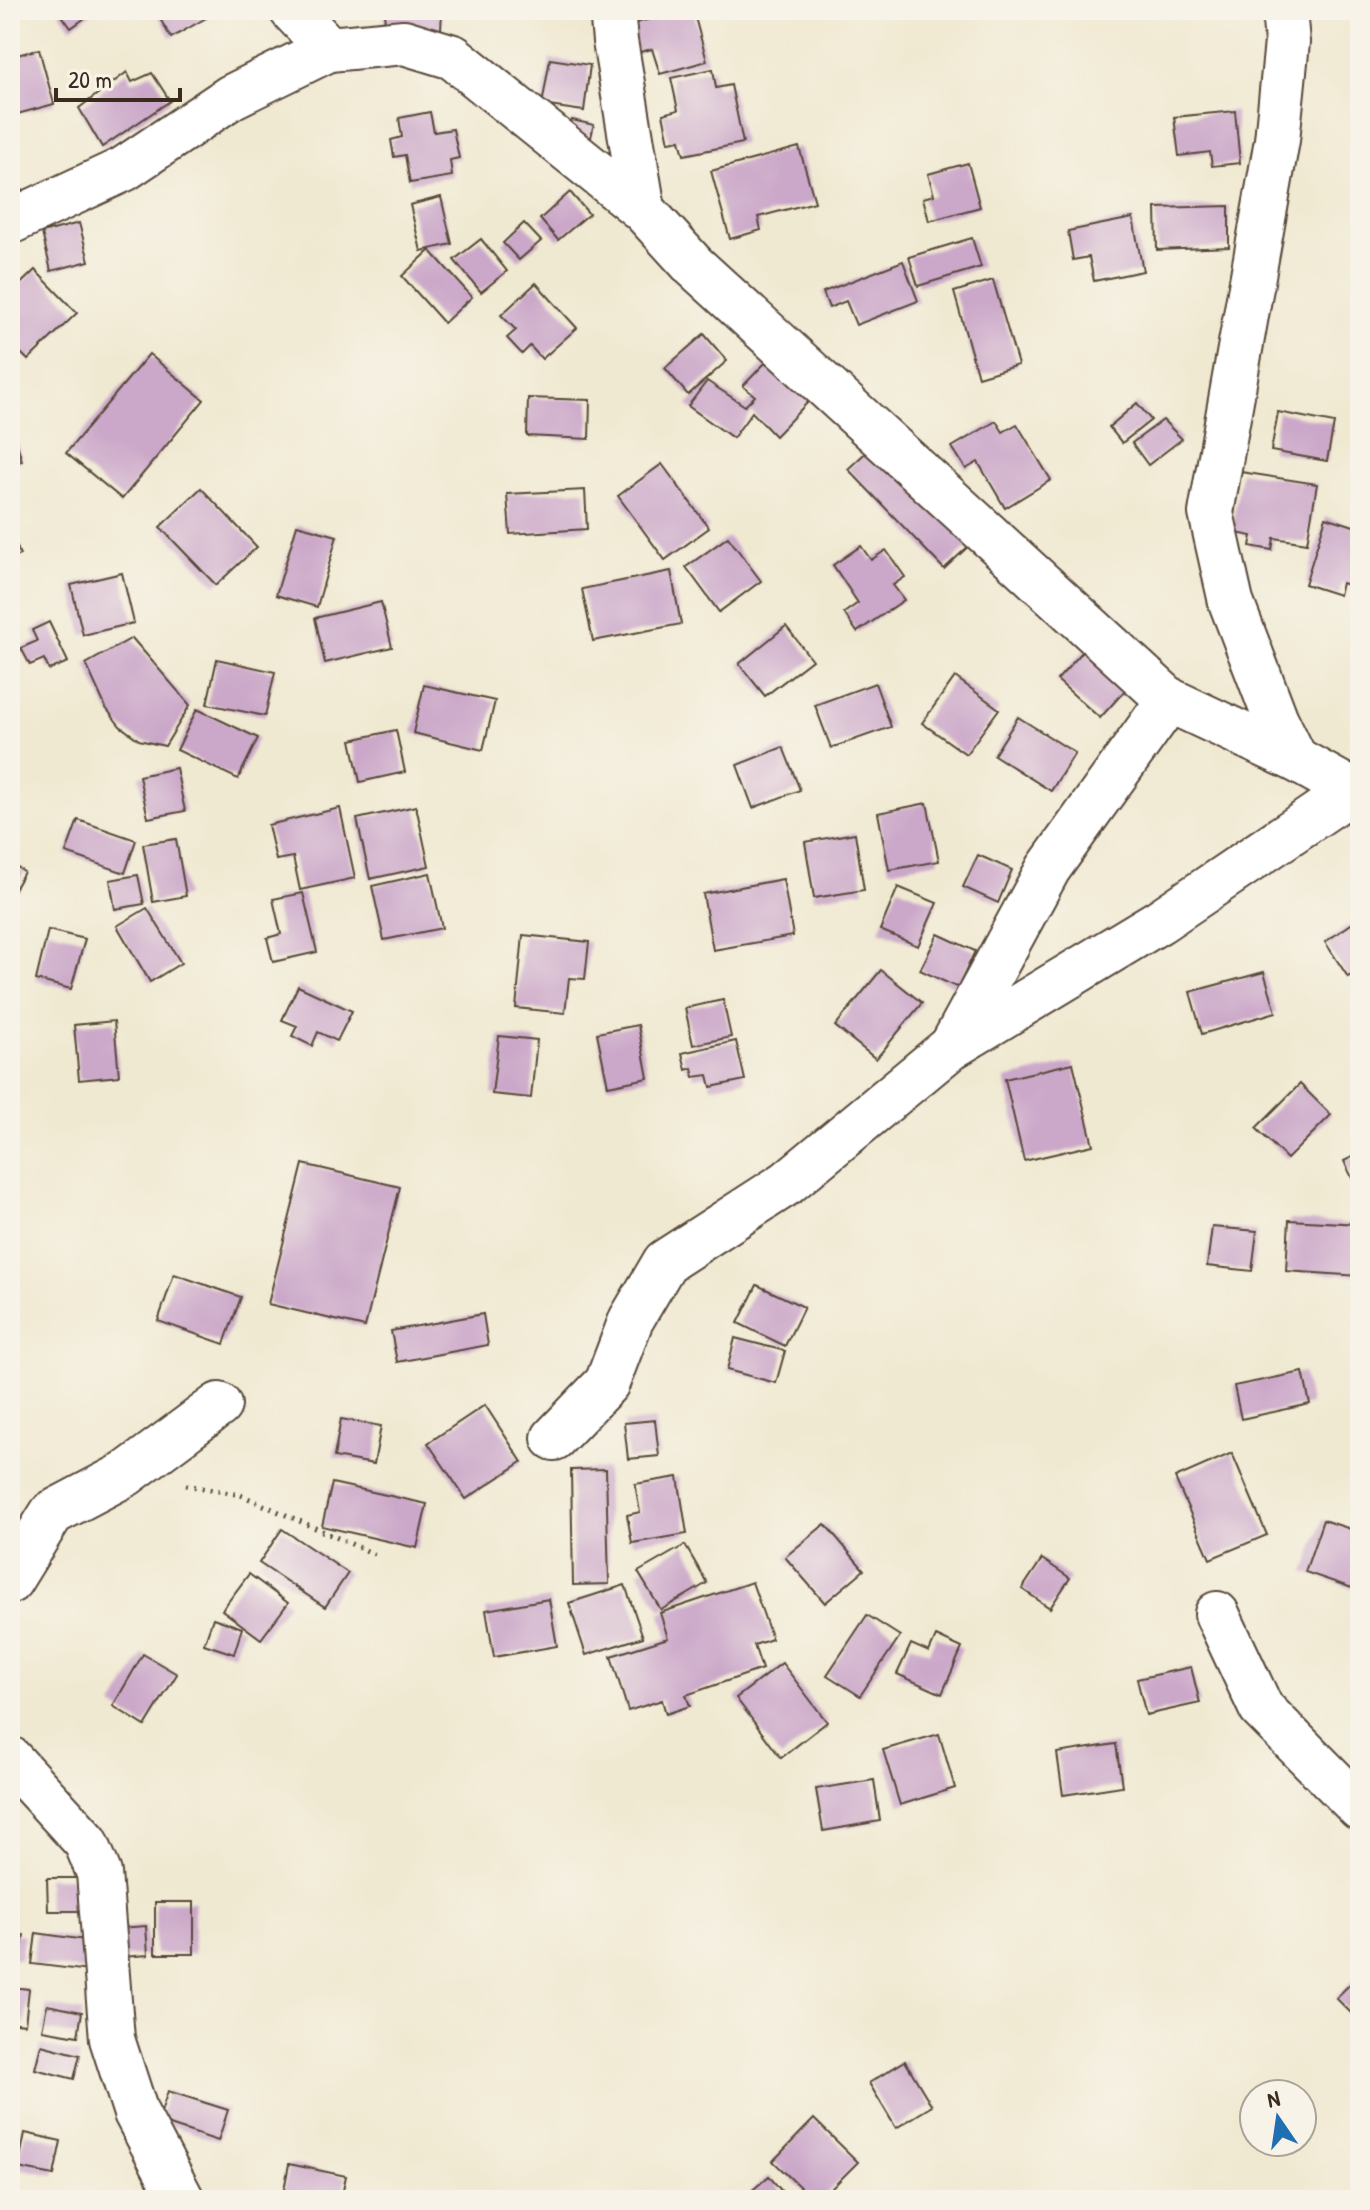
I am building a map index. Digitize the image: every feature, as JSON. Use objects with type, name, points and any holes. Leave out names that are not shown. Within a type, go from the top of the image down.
[{"type":"street","points":[[292,10],[329,49]]},
{"type":"street","points":[[612,10],[643,210]]},
{"type":"street","points":[[1284,10],[1287,42],[1277,140],[1211,513],[1231,602],[1276,720],[1295,759]]},
{"type":"street","points":[[10,222],[124,169],[231,97],[329,49],[404,42],[453,57],[643,210],[694,266],[1169,700],[1295,759],[1356,793],[1160,921],[950,1048],[787,1183],[665,1262],[631,1320],[607,1383],[554,1438]]},
{"type":"street","points":[[950,1048],[1048,869],[1169,700]]},
{"type":"street","points":[[10,1581],[52,1513],[126,1474],[219,1405]]},
{"type":"street","points":[[1217,1614],[1261,1708],[1360,1808]]},
{"type":"street","points":[[10,1759],[86,1842],[99,1873],[112,2039],[136,2113],[182,2200]]},
{"type":"path","points":[[126,1474],[241,1495],[376,1555]]},
{"type":"building","points":[[58,10],[96,10],[71,28]]},
{"type":"building","points":[[155,10],[220,10],[171,38]]},
{"type":"building","points":[[385,10],[442,10],[441,30],[384,28]]},
{"type":"building","points":[[693,10],[707,61],[660,74],[652,49],[636,53],[628,25]]},
{"type":"building","points":[[39,49],[54,104],[10,116],[10,57]]},
{"type":"building","points":[[550,59],[590,65],[584,111],[542,105]]},
{"type":"building","points":[[713,69],[716,88],[731,85],[743,143],[684,155],[680,140],[669,142],[663,114],[678,110],[671,78]]},
{"type":"building","points":[[127,72],[132,82],[152,73],[170,101],[102,147],[79,108]]},
{"type":"building","points":[[1235,111],[1240,163],[1212,166],[1210,152],[1179,156],[1174,117]]},
{"type":"building","points":[[430,112],[434,132],[453,129],[459,158],[450,160],[452,176],[410,183],[405,155],[394,157],[391,140],[402,137],[399,118]]},
{"type":"building","points":[[572,120],[594,125],[589,145],[567,140]]},
{"type":"building","points":[[799,147],[815,202],[758,217],[761,230],[730,239],[711,171]]},
{"type":"building","points":[[968,163],[980,207],[929,221],[923,198],[934,195],[928,174]]},
{"type":"building","points":[[570,192],[589,214],[558,240],[540,219]]},
{"type":"building","points":[[441,197],[452,244],[421,251],[410,205]]},
{"type":"building","points":[[1229,206],[1229,247],[1157,250],[1156,208]]},
{"type":"building","points":[[1133,218],[1143,271],[1094,281],[1089,257],[1073,260],[1068,231]]},
{"type":"building","points":[[79,223],[89,261],[51,271],[42,233]]},
{"type":"building","points":[[524,223],[541,241],[519,260],[503,243]]},
{"type":"building","points":[[972,238],[981,267],[918,286],[909,257]]},
{"type":"building","points":[[481,239],[507,271],[481,292],[454,260]]},
{"type":"building","points":[[430,250],[472,297],[444,323],[402,276]]},
{"type":"building","points":[[903,261],[918,301],[856,325],[846,301],[829,308],[823,292]]},
{"type":"building","points":[[35,270],[77,313],[28,360],[10,342],[10,294]]},
{"type":"building","points":[[993,280],[1018,365],[978,377],[954,292]]},
{"type":"building","points":[[536,283],[577,328],[542,359],[530,346],[522,354],[507,338],[516,330],[501,315]]},
{"type":"building","points":[[704,334],[727,361],[688,395],[665,368]]},
{"type":"building","points":[[149,354],[204,400],[122,499],[66,453]]},
{"type":"building","points":[[768,360],[810,400],[775,436],[752,412],[733,438],[688,406],[707,381],[745,406],[755,396],[743,386]]},
{"type":"building","points":[[528,398],[590,400],[589,439],[527,436]]},
{"type":"building","points":[[1137,403],[1151,420],[1122,443],[1109,427]]},
{"type":"building","points":[[1278,412],[1334,423],[1327,461],[1271,451]]},
{"type":"building","points":[[1163,420],[1182,439],[1148,465],[1132,443]]},
{"type":"building","points":[[996,421],[1003,432],[1017,424],[1051,480],[1005,508],[978,462],[966,469],[952,447]]},
{"type":"building","points":[[10,423],[22,461],[10,463]]},
{"type":"building","points":[[875,444],[972,543],[944,569],[848,469]]},
{"type":"building","points":[[662,464],[709,528],[665,560],[618,496]]},
{"type":"building","points":[[1241,472],[1317,484],[1307,543],[1274,538],[1272,550],[1250,546],[1252,536],[1231,532]]},
{"type":"building","points":[[201,488],[257,547],[216,585],[160,527]]},
{"type":"building","points":[[585,490],[587,529],[510,534],[507,494]]},
{"type":"building","points":[[1326,517],[1360,528],[1360,589],[1342,583],[1339,595],[1305,584]]},
{"type":"building","points":[[297,525],[337,536],[317,607],[276,595]]},
{"type":"building","points":[[10,528],[20,555],[10,559]]},
{"type":"building","points":[[728,537],[761,581],[719,612],[686,567]]},
{"type":"building","points":[[861,546],[871,560],[886,550],[905,577],[893,585],[904,600],[857,632],[844,613],[858,603],[833,565]]},
{"type":"building","points":[[671,571],[681,624],[593,641],[582,589]]},
{"type":"building","points":[[122,573],[134,623],[83,635],[71,585]]},
{"type":"building","points":[[381,602],[392,647],[325,663],[315,618]]},
{"type":"building","points":[[49,622],[68,662],[49,670],[44,659],[30,665],[21,648],[37,641],[32,630]]},
{"type":"building","points":[[786,626],[812,660],[765,696],[739,664]]},
{"type":"building","points":[[132,638],[190,705],[165,746],[139,740],[120,726],[106,708],[86,664]]},
{"type":"building","points":[[1084,650],[1127,688],[1100,718],[1057,680]]},
{"type":"building","points":[[217,659],[275,672],[265,716],[207,704]]},
{"type":"building","points":[[955,677],[999,709],[966,754],[922,723]]},
{"type":"building","points":[[875,683],[891,727],[831,748],[815,705]]},
{"type":"building","points":[[424,685],[495,701],[483,750],[413,733]]},
{"type":"building","points":[[197,709],[258,738],[238,779],[177,750]]},
{"type":"building","points":[[1018,717],[1075,753],[1051,791],[994,755]]},
{"type":"building","points":[[396,730],[405,772],[360,782],[351,740]]},
{"type":"building","points":[[783,747],[800,790],[753,808],[737,765]]},
{"type":"building","points":[[176,768],[185,811],[148,818],[139,776]]},
{"type":"building","points":[[927,803],[939,861],[889,870],[878,813]]},
{"type":"building","points":[[416,806],[429,866],[370,879],[357,819]]},
{"type":"building","points":[[340,808],[355,878],[300,890],[293,857],[276,860],[268,825]]},
{"type":"building","points":[[78,820],[136,840],[125,873],[66,853]]},
{"type":"building","points":[[855,833],[864,890],[814,898],[805,842]]},
{"type":"building","points":[[176,839],[186,896],[153,902],[143,844]]},
{"type":"building","points":[[978,855],[1012,870],[998,903],[963,887]]},
{"type":"building","points":[[10,863],[24,872],[10,896]]},
{"type":"building","points":[[430,873],[442,928],[384,940],[372,886]]},
{"type":"building","points":[[138,875],[144,904],[115,909],[110,880]]},
{"type":"building","points":[[783,879],[793,936],[713,950],[703,894]]},
{"type":"building","points":[[898,887],[937,903],[918,946],[880,930]]},
{"type":"building","points":[[303,893],[317,952],[273,962],[267,938],[281,934],[273,899]]},
{"type":"building","points":[[147,908],[181,963],[150,982],[117,926]]},
{"type":"building","points":[[1360,918],[1360,969],[1348,977],[1325,942]]},
{"type":"building","points":[[48,930],[85,939],[71,989],[36,980]]},
{"type":"building","points":[[938,934],[975,951],[958,988],[920,970]]},
{"type":"building","points":[[523,935],[589,942],[585,979],[569,978],[565,1013],[516,1008]]},
{"type":"building","points":[[881,970],[922,1003],[876,1059],[835,1026]]},
{"type":"building","points":[[1264,972],[1276,1012],[1202,1034],[1190,992]]},
{"type":"building","points":[[298,986],[352,1011],[337,1041],[318,1032],[312,1046],[292,1036],[297,1026],[282,1020]]},
{"type":"building","points":[[723,1000],[731,1037],[693,1045],[685,1008]]},
{"type":"building","points":[[114,1021],[119,1076],[79,1080],[74,1025]]},
{"type":"building","points":[[638,1025],[648,1078],[608,1086],[597,1033]]},
{"type":"building","points":[[499,1036],[537,1040],[531,1098],[492,1094]]},
{"type":"building","points":[[736,1041],[745,1080],[711,1087],[708,1075],[694,1077],[692,1068],[686,1070],[682,1053]]},
{"type":"building","points":[[1073,1063],[1093,1145],[1024,1161],[1005,1079]]},
{"type":"building","points":[[1300,1084],[1331,1115],[1287,1159],[1256,1128]]},
{"type":"building","points":[[1360,1153],[1360,1195],[1344,1161]]},
{"type":"building","points":[[303,1164],[400,1187],[365,1327],[268,1304]]},
{"type":"building","points":[[1289,1220],[1360,1224],[1360,1276],[1286,1271]]},
{"type":"building","points":[[1212,1227],[1257,1231],[1252,1271],[1207,1266]]},
{"type":"building","points":[[174,1274],[241,1297],[224,1344],[158,1321]]},
{"type":"building","points":[[757,1285],[804,1307],[785,1346],[738,1323]]},
{"type":"building","points":[[483,1314],[488,1345],[397,1362],[391,1331]]},
{"type":"building","points":[[735,1338],[785,1351],[776,1383],[727,1370]]},
{"type":"building","points":[[1303,1372],[1310,1404],[1241,1419],[1234,1386]]},
{"type":"building","points":[[485,1405],[522,1462],[466,1499],[428,1443]]},
{"type":"building","points":[[341,1419],[381,1426],[374,1464],[334,1457]]},
{"type":"building","points":[[655,1420],[659,1456],[628,1459],[624,1423]]},
{"type":"building","points":[[1232,1453],[1267,1535],[1210,1559],[1175,1478]]},
{"type":"building","points":[[606,1469],[609,1584],[573,1585],[571,1470]]},
{"type":"building","points":[[678,1477],[687,1534],[632,1543],[627,1515],[640,1512],[635,1484]]},
{"type":"building","points":[[332,1483],[427,1504],[417,1548],[322,1526]]},
{"type":"building","points":[[1323,1520],[1360,1532],[1360,1565],[1352,1588],[1305,1572]]},
{"type":"building","points":[[825,1524],[864,1570],[825,1603],[785,1557]]},
{"type":"building","points":[[282,1529],[348,1573],[325,1607],[259,1563]]},
{"type":"building","points":[[685,1545],[707,1583],[661,1610],[638,1572]]},
{"type":"building","points":[[1042,1559],[1070,1578],[1050,1608],[1022,1589]]},
{"type":"building","points":[[249,1574],[288,1603],[261,1639],[222,1610]]},
{"type":"building","points":[[752,1582],[772,1639],[754,1645],[762,1669],[686,1695],[690,1706],[666,1714],[662,1700],[628,1711],[611,1656],[668,1638],[660,1613]]},
{"type":"building","points":[[625,1585],[643,1637],[586,1655],[569,1603]]},
{"type":"building","points":[[549,1599],[557,1646],[494,1657],[486,1610]]},
{"type":"building","points":[[867,1615],[900,1636],[860,1696],[827,1675]]},
{"type":"building","points":[[213,1618],[242,1628],[234,1654],[204,1644]]},
{"type":"building","points":[[936,1636],[962,1648],[942,1694],[897,1674],[911,1644],[929,1652]]},
{"type":"building","points":[[143,1654],[177,1674],[145,1726],[113,1706]]},
{"type":"building","points":[[782,1663],[827,1722],[781,1758],[736,1698]]},
{"type":"building","points":[[1191,1667],[1200,1703],[1146,1715],[1137,1679]]},
{"type":"building","points":[[939,1734],[955,1788],[900,1805],[883,1750]]},
{"type":"building","points":[[1116,1744],[1122,1786],[1063,1795],[1057,1753]]},
{"type":"building","points":[[874,1780],[880,1821],[823,1831],[816,1789]]},
{"type":"building","points":[[47,1878],[90,1878],[90,1911],[48,1911]]},
{"type":"building","points":[[155,1902],[194,1902],[194,1954],[155,1954]]},
{"type":"building","points":[[146,1926],[148,1955],[109,1958],[106,1929]]},
{"type":"building","points":[[10,1933],[24,1935],[20,1959],[10,1958]]},
{"type":"building","points":[[36,1933],[93,1941],[89,1971],[32,1964]]},
{"type":"building","points":[[1360,1974],[1360,2022],[1336,1998]]},
{"type":"building","points":[[10,1987],[29,1989],[25,2024],[10,2022]]},
{"type":"building","points":[[47,2005],[82,2012],[78,2036],[42,2030]]},
{"type":"building","points":[[41,2045],[80,2055],[74,2079],[35,2069]]},
{"type":"building","points":[[905,2061],[932,2106],[896,2128],[869,2083]]},
{"type":"building","points":[[168,2091],[228,2110],[218,2141],[158,2121]]},
{"type":"building","points":[[814,2119],[858,2162],[820,2200],[813,2200],[773,2161]]},
{"type":"building","points":[[25,2133],[61,2141],[54,2175],[18,2168]]},
{"type":"building","points":[[289,2164],[346,2176],[341,2200],[282,2200]]},
{"type":"building","points":[[769,2176],[789,2200],[753,2200],[748,2194]]}]
